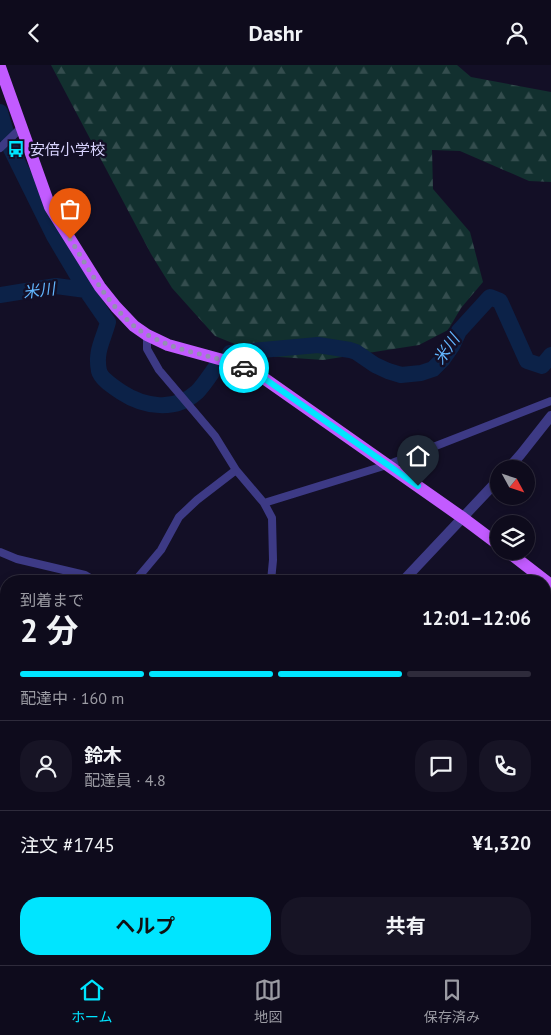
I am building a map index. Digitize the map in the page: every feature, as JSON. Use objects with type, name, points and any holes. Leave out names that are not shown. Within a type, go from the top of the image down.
[{"type":"main road","points":[[0,67],[50,207],[106,294],[134,326],[147,335],[168,345],[230,362],[255,372],[490,538]]},
{"type":"main road","points":[[519,560],[538,575]]},
{"type":"street","points":[[0,148],[22,128]]},
{"type":"street","points":[[147,335],[147,349],[159,370],[215,436],[236,470],[264,503],[272,518],[272,575]]},
{"type":"street","points":[[264,503],[387,465],[551,401]]},
{"type":"street","points":[[516,460],[551,415]]},
{"type":"street","points":[[139,575],[160,550],[179,517],[196,500],[236,470]]},
{"type":"street","points":[[409,575],[490,489]]},
{"type":"street","points":[[0,552],[18,559],[85,575]]},
{"type":"green space","points":[[51,65],[457,65],[471,77],[551,92],[551,182],[529,181],[460,151],[432,150],[433,189],[470,232],[483,282],[461,308],[448,330],[419,345],[323,360],[265,356],[215,336],[172,288],[151,254]]},
{"type":"waterway","name":"米川","points":[[0,112],[11,149],[54,236],[86,290],[108,322],[98,358],[99,371],[102,377],[121,392],[139,401],[149,404],[169,405],[179,403],[197,392],[216,367]]},
{"type":"waterway","name":"米川","points":[[0,295],[56,286],[86,290]]},
{"type":"waterway","name":"米川","points":[[230,353],[318,345],[356,352],[375,365],[401,375],[421,373],[433,369],[443,359],[459,331],[490,297],[500,301],[527,361],[542,366],[551,355]]},
{"type":"way so far","points":[[70,239],[100,287],[134,326],[147,335],[168,345],[230,362],[244,368]]},
{"type":"place","name":"安倍小学校","points":[[16,149]]},
{"type":"route","points":[[244,368],[255,372],[418,486]]}]
